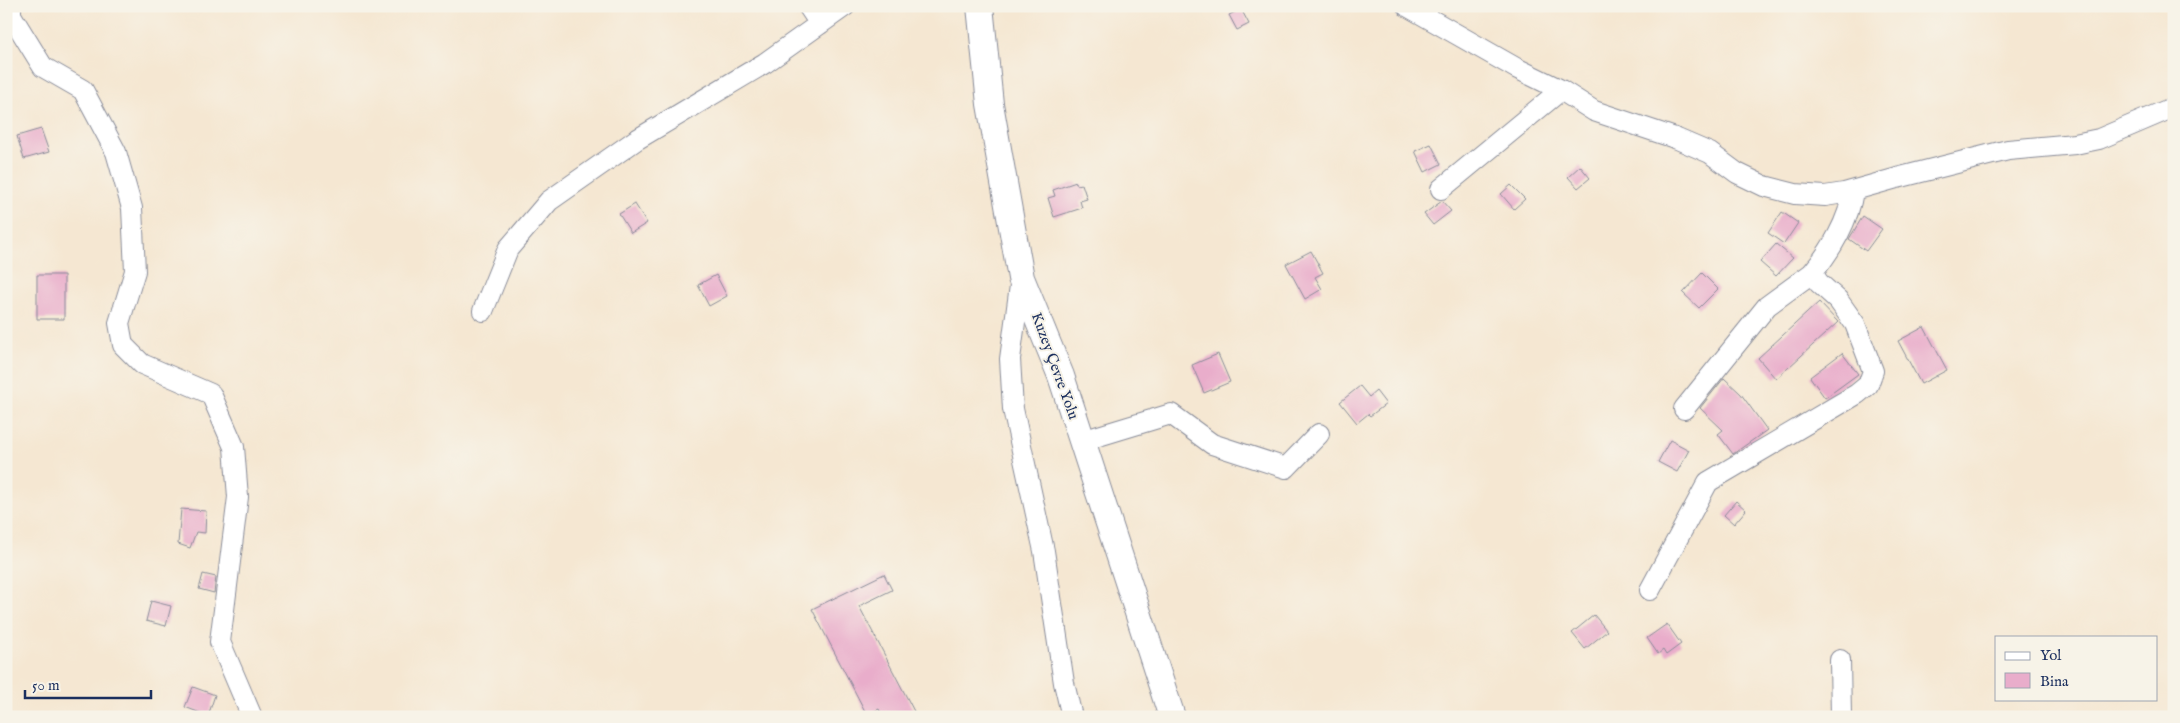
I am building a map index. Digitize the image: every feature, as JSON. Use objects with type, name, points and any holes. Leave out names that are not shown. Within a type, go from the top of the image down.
[{"type":"main road","name":"Kuzey Çevre Yolu","points":[[980,6],[990,104],[1021,278],[1061,376],[1172,717]]},
{"type":"street","points":[[11,6],[11,15],[44,67],[83,90],[116,152],[132,208],[135,271],[119,323],[123,345],[142,364],[211,394],[234,448],[238,497],[220,642],[252,717]]},
{"type":"street","points":[[808,6],[820,24]]},
{"type":"street","points":[[483,311],[508,249],[549,201],[636,140],[765,62],[845,6]]},
{"type":"street","points":[[1407,6],[1516,68],[1561,90],[1594,111],[1675,138],[1710,153],[1736,173],[1764,186],[1795,194],[1825,196],[1853,191],[2008,150],[2075,144],[2099,139],[2174,107]]},
{"type":"street","points":[[1441,189],[1561,90]]},
{"type":"street","points":[[1684,409],[1767,306],[1812,273],[1842,227],[1851,207],[1853,191]]},
{"type":"street","points":[[1650,590],[1708,482],[1857,394],[1868,385],[1872,372],[1855,324],[1838,300],[1819,283],[1812,273]]},
{"type":"street","points":[[1021,278],[1010,360],[1013,409],[1044,552],[1064,683],[1072,717]]},
{"type":"street","points":[[1082,441],[1171,414],[1212,444],[1286,468],[1319,434]]},
{"type":"street","points":[[1840,660],[1840,717]]},
{"type":"building","points":[[1241,9],[1249,24],[1237,30],[1229,15]]},
{"type":"building","points":[[41,129],[49,152],[24,159],[17,136]]},
{"type":"building","points":[[1431,144],[1441,164],[1425,172],[1415,151]]},
{"type":"building","points":[[1580,166],[1590,178],[1578,188],[1568,177]]},
{"type":"building","points":[[1076,182],[1077,185],[1082,184],[1087,199],[1080,201],[1082,208],[1054,217],[1048,198],[1055,196],[1053,190]]},
{"type":"building","points":[[1511,185],[1525,199],[1514,209],[1501,194]]},
{"type":"building","points":[[1442,201],[1451,211],[1433,225],[1424,214]]},
{"type":"building","points":[[635,204],[647,223],[631,233],[619,214]]},
{"type":"building","points":[[1782,212],[1798,223],[1784,244],[1768,233]]},
{"type":"building","points":[[1863,216],[1882,229],[1866,251],[1849,239]]},
{"type":"building","points":[[1776,244],[1793,258],[1776,276],[1760,262]]},
{"type":"building","points":[[1311,251],[1323,273],[1315,277],[1322,289],[1305,299],[1286,264]]},
{"type":"building","points":[[1702,273],[1718,289],[1699,308],[1683,293]]},
{"type":"building","points":[[37,275],[64,275],[64,319],[37,319]]},
{"type":"building","points":[[716,275],[727,296],[709,306],[698,285]]},
{"type":"building","points":[[1819,302],[1838,322],[1776,379],[1758,358]]},
{"type":"building","points":[[1924,327],[1947,370],[1921,384],[1898,341]]},
{"type":"building","points":[[1842,353],[1858,374],[1825,398],[1810,377]]},
{"type":"building","points":[[1218,354],[1230,382],[1204,393],[1192,365]]},
{"type":"building","points":[[1724,378],[1741,394],[1767,430],[1733,454],[1718,434],[1723,430],[1700,408]]},
{"type":"building","points":[[1360,386],[1369,397],[1376,391],[1386,404],[1357,423],[1340,402]]},
{"type":"building","points":[[1670,440],[1689,450],[1677,472],[1658,462]]},
{"type":"building","points":[[1736,501],[1746,510],[1734,524],[1724,515]]},
{"type":"building","points":[[181,509],[206,511],[205,533],[196,532],[190,548],[178,544]]},
{"type":"building","points":[[203,574],[216,577],[214,593],[199,589]]},
{"type":"building","points":[[884,574],[892,590],[859,606],[917,717],[883,717],[879,709],[867,715],[812,609]]},
{"type":"building","points":[[151,601],[171,606],[166,626],[146,621]]},
{"type":"building","points":[[1594,615],[1607,631],[1585,649],[1572,633]]},
{"type":"building","points":[[1667,624],[1681,644],[1666,655],[1663,650],[1658,654],[1647,638]]},
{"type":"building","points":[[193,687],[215,695],[208,716],[185,707]]}]
